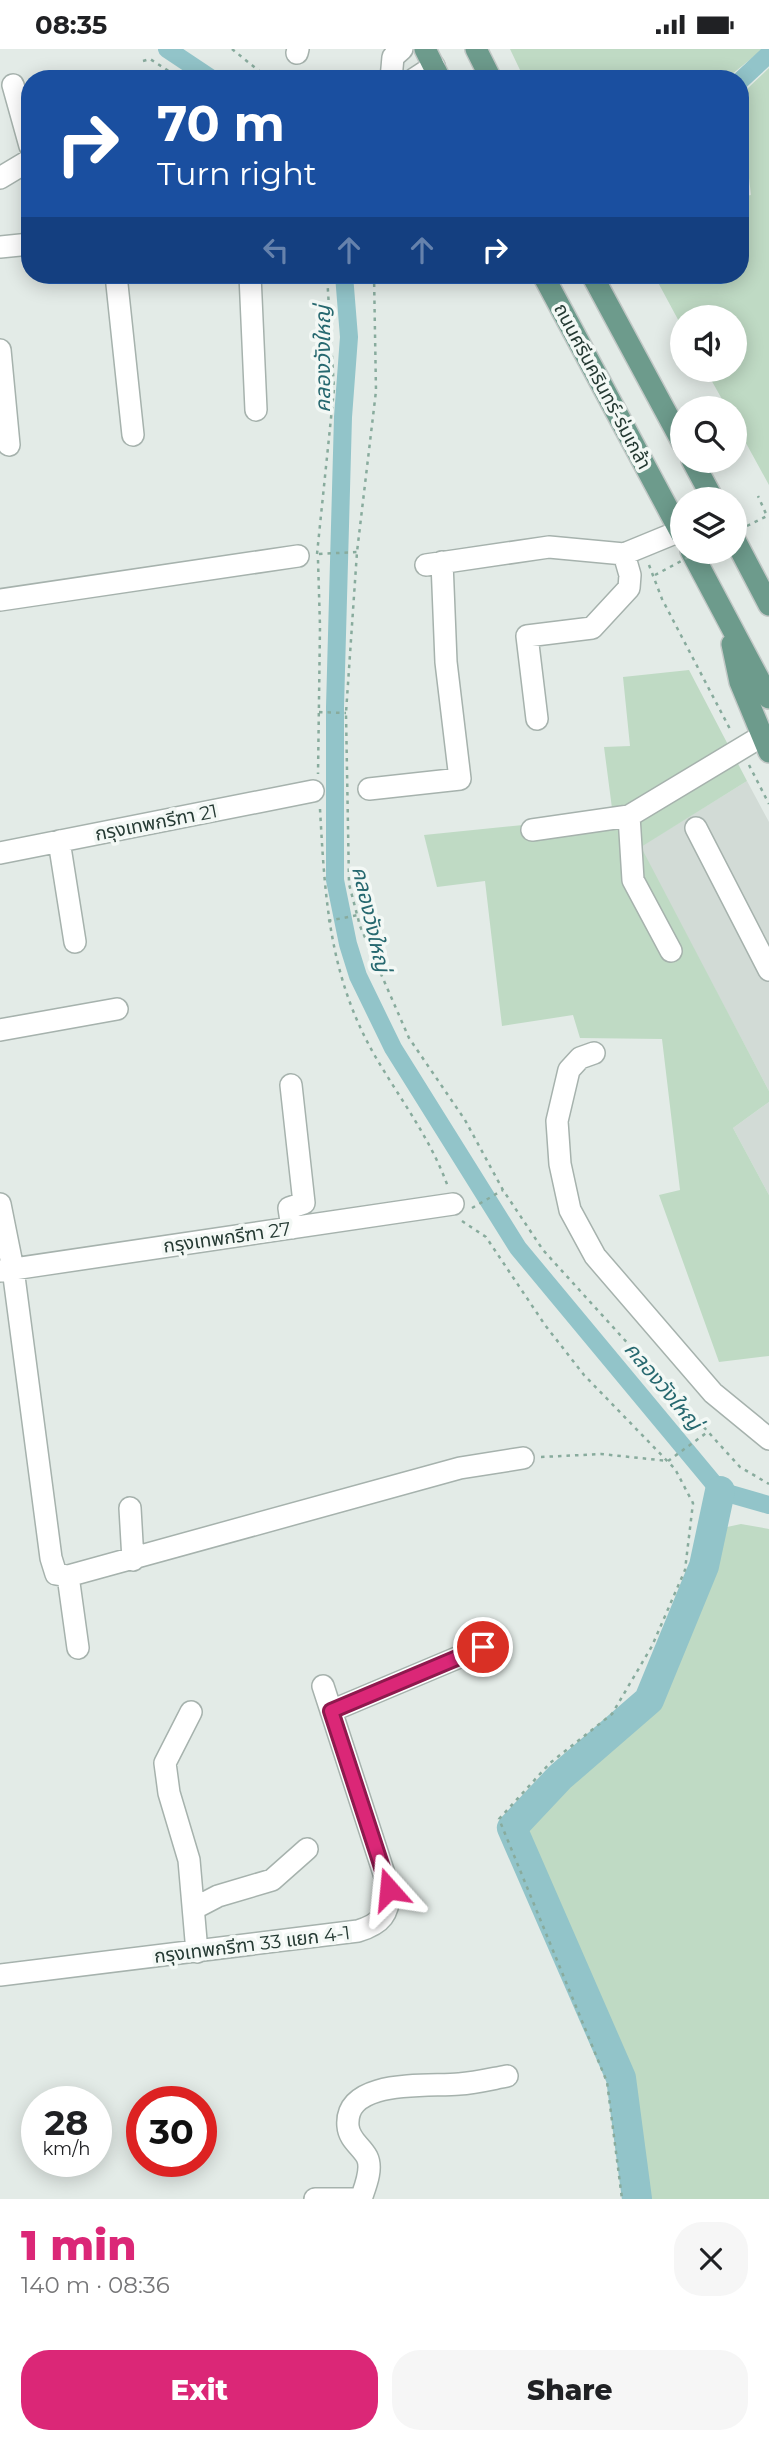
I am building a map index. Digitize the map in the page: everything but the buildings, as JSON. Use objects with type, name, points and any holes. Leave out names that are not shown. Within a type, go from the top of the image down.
[{"type":"main road","name":"ถนนศรีนครินทร์-ร่มเกล้า","points":[[548,284],[670,512]]},
{"type":"main road","points":[[597,284],[670,420]]},
{"type":"main road","points":[[747,550],[767,599]]},
{"type":"main road","points":[[698,564],[769,698]]},
{"type":"main road","points":[[726,618],[740,682],[765,744]]},
{"type":"street","points":[[392,70],[393,57],[402,49]]},
{"type":"street","points":[[13,85],[21,114]]},
{"type":"street","points":[[0,178],[21,165]]},
{"type":"street","points":[[0,247],[21,245]]},
{"type":"street","points":[[117,284],[133,435]]},
{"type":"street","points":[[250,284],[256,410]]},
{"type":"street","points":[[0,350],[9,445]]},
{"type":"street","points":[[369,789],[460,779],[434,564],[548,547],[624,554],[670,537]]},
{"type":"street","points":[[537,719],[527,636],[592,628],[629,588],[630,575],[624,554]]},
{"type":"street","points":[[0,600],[308,555]]},
{"type":"street","points":[[533,830],[629,816],[765,744]]},
{"type":"street","name":"กรุงเทพกรีฑา 21","points":[[0,853],[317,793]]},
{"type":"street","points":[[629,816],[633,880],[671,951]]},
{"type":"street","points":[[696,828],[769,970]]},
{"type":"street","points":[[59,841],[75,942]]},
{"type":"street","points":[[0,1030],[117,1009]]},
{"type":"street","points":[[594,1053],[580,1058],[569,1070],[557,1121],[560,1164],[570,1210],[595,1256],[712,1393],[769,1439]]},
{"type":"street","points":[[291,1085],[304,1203],[289,1208],[292,1228]]},
{"type":"street","points":[[0,1203],[6,1270],[51,1557],[56,1574],[68,1576],[133,1560],[460,1468],[523,1458]]},
{"type":"street","name":"กรุงเทพกรีฑา 27","points":[[6,1270],[292,1228],[455,1210]]},
{"type":"street","points":[[130,1507],[133,1560]]},
{"type":"street","points":[[68,1576],[78,1648]]},
{"type":"street","points":[[331,1711],[483,1647]]},
{"type":"street","name":"กรุงเทพกรีฑา 33 แยก 4-1","points":[[0,1975],[358,1931],[375,1925],[383,1918],[389,1906],[389,1889],[323,1686]]},
{"type":"street","points":[[191,1711],[165,1763],[169,1793],[189,1860],[197,1952]]},
{"type":"street","points":[[195,1907],[218,1896],[272,1880],[307,1849]]},
{"type":"street","points":[[361,2199],[368,2174],[368,2159],[349,2133],[348,2117],[351,2105],[358,2099],[384,2088],[464,2084],[507,2076]]},
{"type":"street","points":[[315,2199],[356,2199]]},
{"type":"path","points":[[232,49],[258,70]]},
{"type":"path","points":[[143,61],[150,59],[167,70]]},
{"type":"path","points":[[328,284],[334,389],[308,555],[319,712],[317,793],[328,921],[336,963],[369,1044],[435,1157],[455,1210],[486,1237],[545,1325],[584,1375],[668,1461],[693,1503],[691,1542],[685,1570],[652,1646],[612,1714],[550,1763],[499,1819],[607,2082],[622,2199]]},
{"type":"path","points":[[374,284],[376,391],[357,552],[346,713],[349,884],[358,915],[409,1038],[465,1120],[503,1190],[543,1250],[740,1467],[769,1484]]},
{"type":"path","points":[[747,529],[767,516],[758,496]]},
{"type":"path","points":[[308,555],[357,552]]},
{"type":"path","points":[[647,561],[655,575],[662,599],[732,733]]},
{"type":"path","points":[[655,575],[676,564]]},
{"type":"path","points":[[319,712],[346,713]]},
{"type":"path","points":[[744,757],[769,804]]},
{"type":"path","points":[[328,921],[358,915]]},
{"type":"path","points":[[455,1210],[503,1190]]},
{"type":"path","points":[[523,1458],[601,1454],[668,1461],[709,1431]]},
{"type":"shaded area","points":[[747,781],[769,822],[769,1091],[640,847]]},
{"type":"shaded area","points":[[769,1102],[769,1195],[733,1128]]},
{"type":"green space","points":[[510,49],[763,49],[737,70],[520,70]]},
{"type":"green space","points":[[769,68],[769,485],[747,445],[747,396],[720,396],[712,382],[747,382],[747,305],[670,305],[659,284],[749,284],[749,87]]},
{"type":"green space","points":[[689,670],[747,781],[641,847],[769,1091],[769,1102],[733,1128],[769,1195],[769,1356],[719,1362],[659,1195],[680,1190],[662,1039],[580,1038],[573,1015],[502,1026],[485,881],[437,887],[424,835],[613,816],[604,747],[630,746],[623,677]]},
{"type":"green space","points":[[741,1524],[769,1529],[769,2199],[646,2199],[625,2054],[525,1841],[523,1826],[629,1733],[662,1700],[705,1601],[727,1527]]},
{"type":"waterway","name":"คลองวังใหญ่","points":[[167,49],[198,70]]},
{"type":"waterway","points":[[749,73],[769,54]]},
{"type":"waterway","name":"คลองวังใหญ่","points":[[345,284],[349,337],[343,417],[335,707],[335,880],[348,944],[358,976],[393,1048],[518,1248],[720,1491],[769,1505]]},
{"type":"waterway","points":[[637,2199],[621,2078],[512,1828],[560,1777],[649,1700],[704,1566],[720,1491]]},
{"type":"route","points":[[389,1889],[331,1711],[483,1647]]}]
